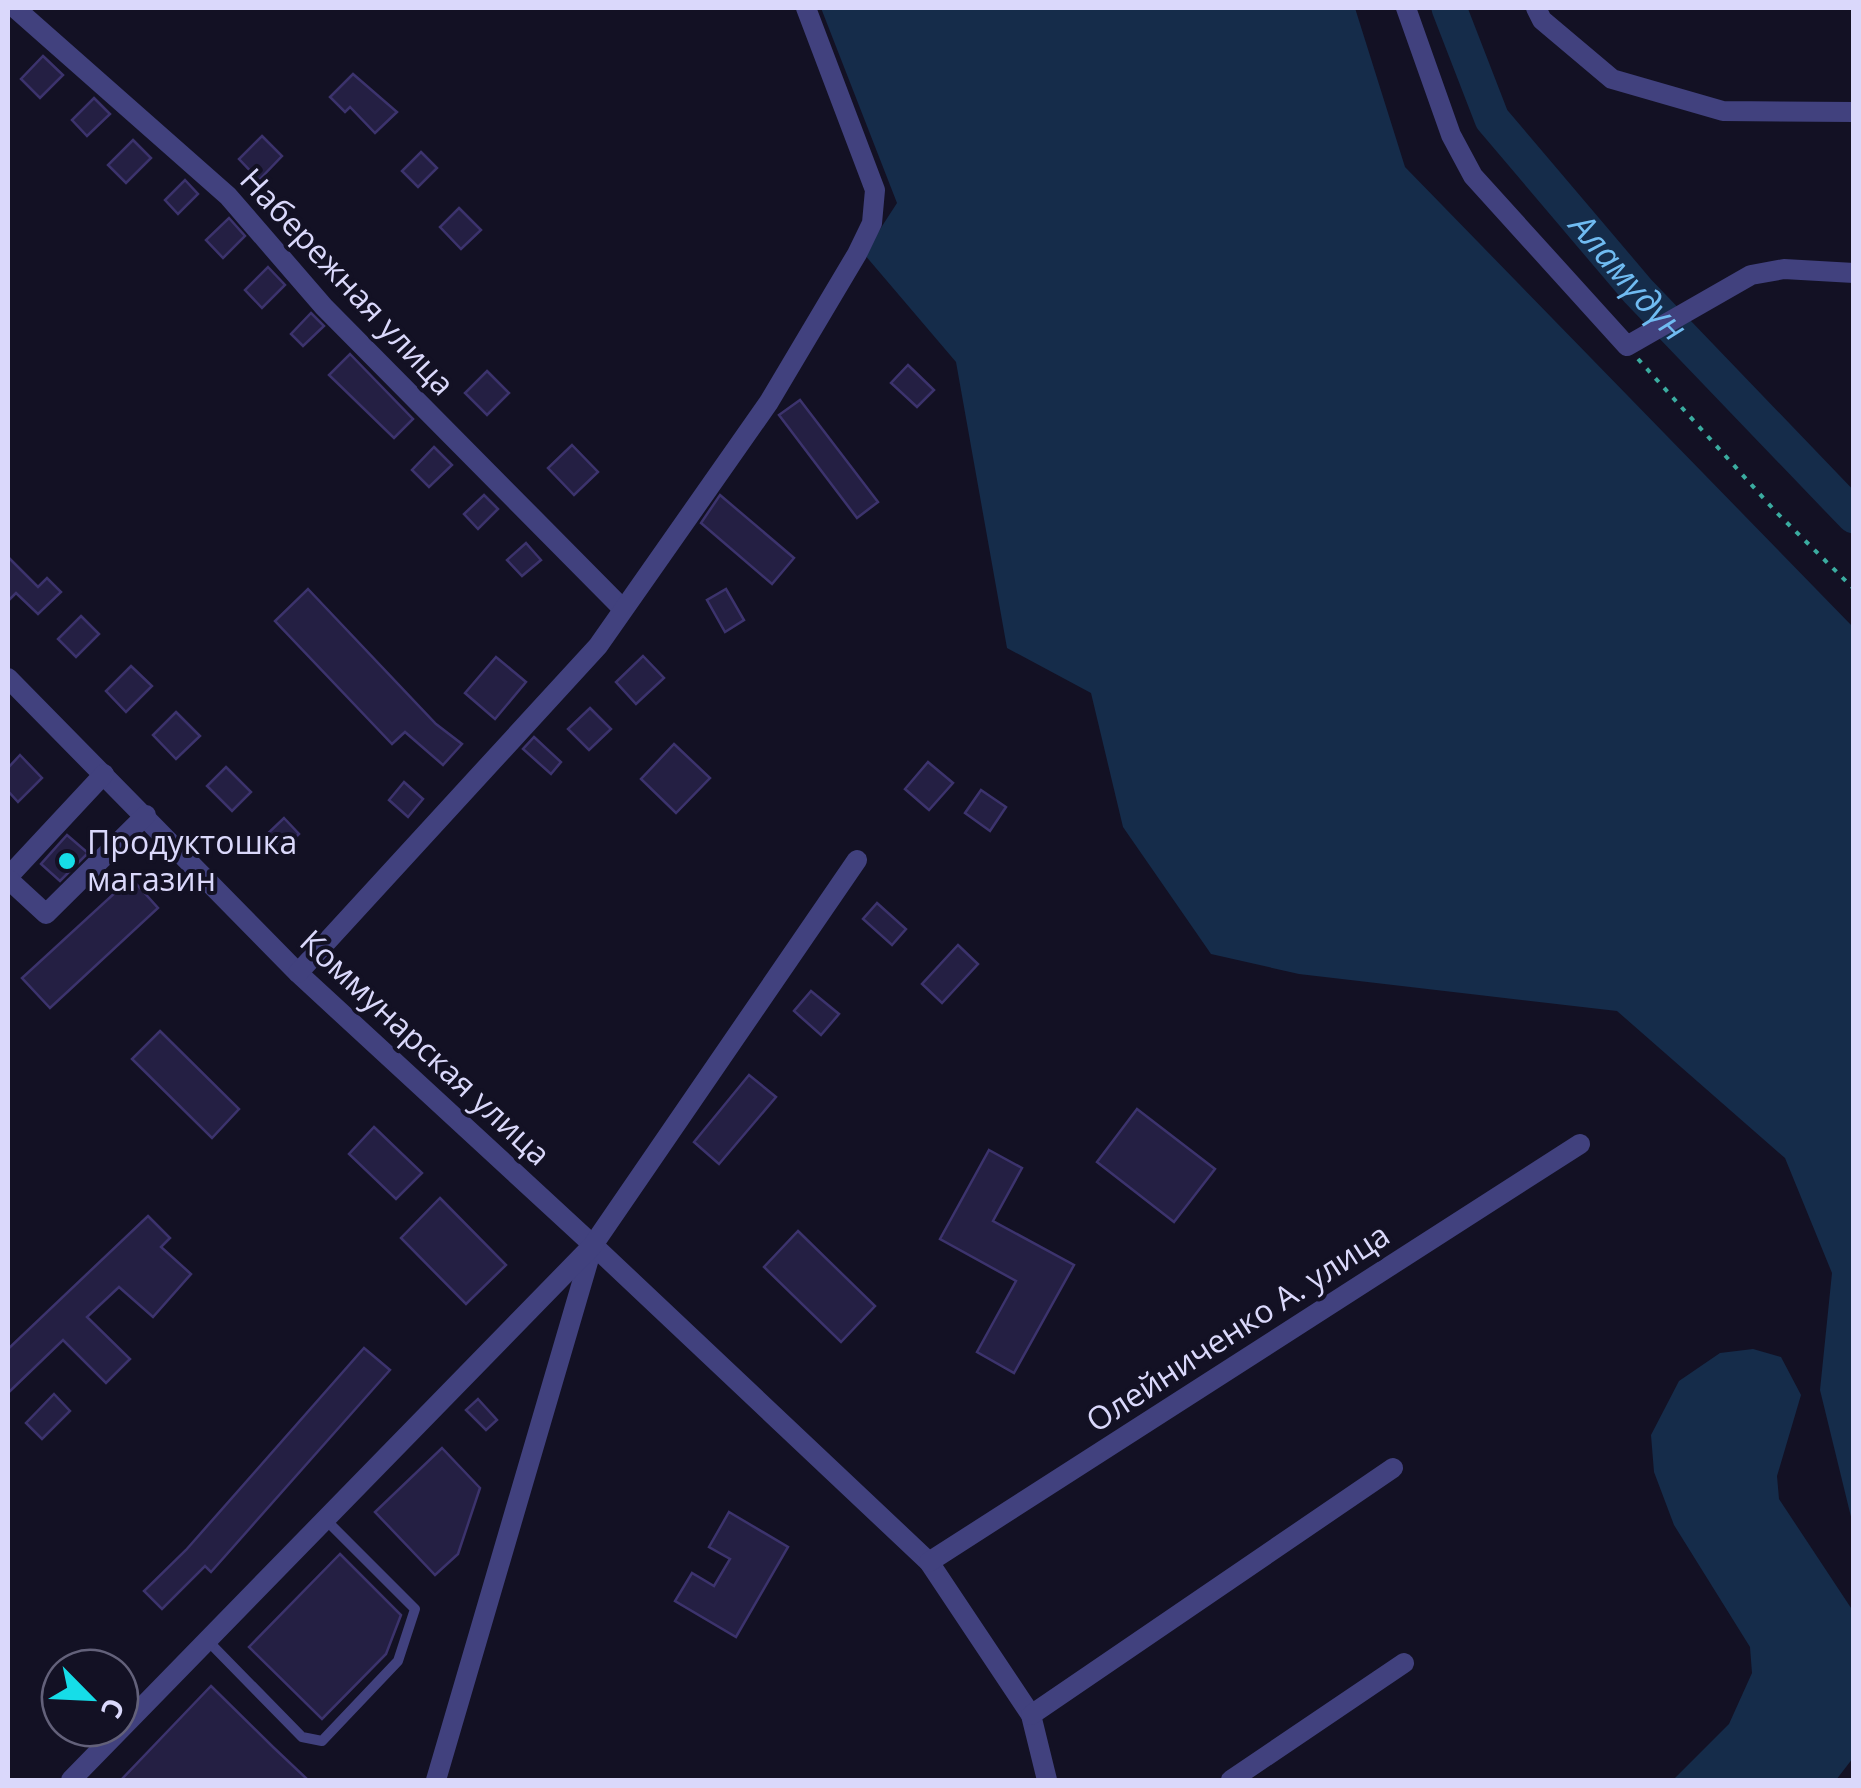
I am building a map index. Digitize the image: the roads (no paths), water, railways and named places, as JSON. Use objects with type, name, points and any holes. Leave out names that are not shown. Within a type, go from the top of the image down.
[{"type":"street","name":"Набережная улица","points":[[15,8],[228,196],[324,308],[623,609]]},
{"type":"street","points":[[298,974],[598,646],[768,402],[872,223],[874,190],[806,8]]},
{"type":"street","points":[[1406,8],[1452,135],[1473,176],[1627,346],[1750,275],[1784,269],[1854,273]]},
{"type":"street","points":[[1536,8],[1542,20],[1612,79],[1723,111],[1854,112]]},
{"type":"street","name":"Коммунарская улица","points":[[8,678],[298,974],[594,1245],[929,1562],[1030,1715],[1047,1780]]},
{"type":"street","points":[[104,774],[8,878],[46,914],[146,815]]},
{"type":"street","points":[[72,1780],[205,1638],[594,1245],[857,860]]},
{"type":"street","name":"Олейниченко А. улица","points":[[929,1562],[1580,1144]]},
{"type":"street","points":[[436,1780],[594,1245]]},
{"type":"street","points":[[1030,1715],[1393,1468]]},
{"type":"street","points":[[1231,1780],[1404,1663]]},
{"type":"lane","points":[[205,1638],[302,1737],[322,1741],[398,1661],[414,1609],[324,1518]]},
{"type":"water","points":[[821,8],[1355,8],[1405,167],[1853,627],[1853,1525],[1820,1390],[1832,1273],[1785,1158],[1617,1011],[1299,974],[1211,954],[1123,827],[1091,693],[1007,648],[956,362],[864,254],[897,203]]},
{"type":"water","points":[[1753,1349],[1781,1357],[1801,1395],[1777,1476],[1779,1499],[1853,1611],[1853,1758],[1836,1780],[1673,1780],[1729,1724],[1752,1673],[1750,1647],[1674,1525],[1654,1472],[1651,1435],[1679,1381],[1720,1353]]},
{"type":"waterway","name":"Аламүдүн","points":[[1449,8],[1492,119],[1638,291],[1854,516]]},
{"type":"place","name":"Продуктошка магазин","points":[[67,861]]}]
